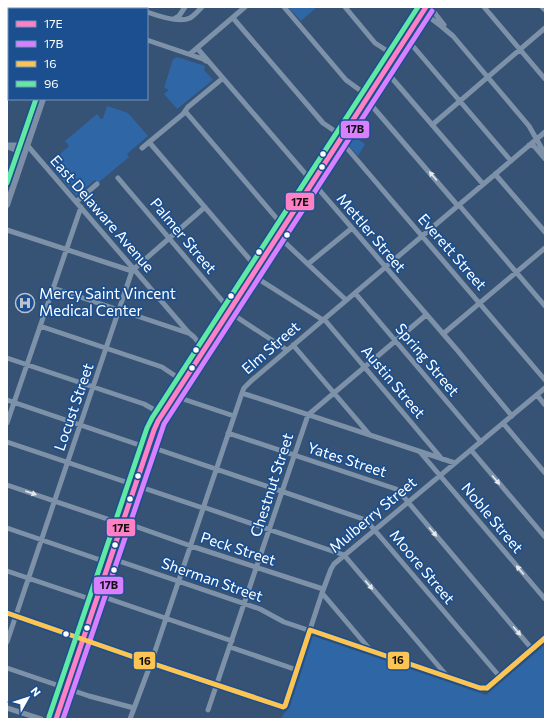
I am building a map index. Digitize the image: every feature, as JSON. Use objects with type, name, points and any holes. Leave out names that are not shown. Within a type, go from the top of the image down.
[{"type":"main road","points":[[56,719],[155,427],[183,381],[425,10]]},
{"type":"main road","points":[[7,205],[43,100]]},
{"type":"main road","points":[[7,145],[12,149],[16,149],[20,153],[19,170]]},
{"type":"street","points":[[174,19],[179,16],[185,7]]},
{"type":"street","points":[[148,12],[183,20],[190,18],[202,7]]},
{"type":"street","points":[[190,54],[245,7]]},
{"type":"street","points":[[284,7],[346,80],[367,97],[545,306]]},
{"type":"street","points":[[345,7],[375,43],[395,56]]},
{"type":"street","points":[[416,7],[425,10],[454,38]]},
{"type":"street","points":[[430,7],[454,38],[529,126],[545,154]]},
{"type":"street","points":[[484,7],[545,79]]},
{"type":"street","points":[[542,7],[545,10]]},
{"type":"street","name":"Everett Street","points":[[233,18],[323,123],[341,138],[422,236],[545,380]]},
{"type":"street","points":[[432,125],[545,28]]},
{"type":"street","points":[[406,38],[511,161]]},
{"type":"street","name":"Mettler Street","points":[[148,40],[203,59],[212,66]]},
{"type":"street","name":"Mettler Street","points":[[197,48],[512,416]]},
{"type":"street","points":[[385,70],[483,184]]},
{"type":"street","points":[[142,148],[223,78]]},
{"type":"street","points":[[185,111],[284,227]]},
{"type":"street","name":"Elm Street","points":[[130,719],[179,582],[244,388],[545,132]]},
{"type":"street","points":[[149,142],[257,268]]},
{"type":"street","points":[[7,145],[27,145]]},
{"type":"street","name":"East Delaware Avenue","points":[[27,145],[133,270],[204,349]]},
{"type":"street","points":[[529,145],[536,147],[545,159]]},
{"type":"street","points":[[495,174],[545,232]]},
{"type":"street","name":"Palmer Street","points":[[118,178],[229,311],[287,350]]},
{"type":"street","points":[[76,202],[97,184]]},
{"type":"street","points":[[7,423],[81,207]]},
{"type":"street","name":"Locust Street","points":[[7,642],[133,270],[205,207]]},
{"type":"street","points":[[308,264],[352,228]]},
{"type":"street","points":[[7,230],[133,270]]},
{"type":"street","points":[[278,236],[346,300]]},
{"type":"street","points":[[443,334],[545,248]]},
{"type":"street","name":"Austin Street","points":[[252,275],[324,320],[443,460]]},
{"type":"street","points":[[53,288],[190,333]]},
{"type":"street","name":"Spring Street","points":[[355,293],[481,442]]},
{"type":"street","points":[[308,415],[426,315]]},
{"type":"street","points":[[40,326],[162,367],[183,381]]},
{"type":"street","points":[[293,345],[370,436]]},
{"type":"street","points":[[7,358],[144,404],[162,414]]},
{"type":"street","name":"Mulberry Street","points":[[217,685],[283,707],[285,706],[322,591],[332,567],[344,555],[545,388]]},
{"type":"street","points":[[242,393],[455,463]]},
{"type":"street","points":[[537,395],[545,405]]},
{"type":"street","points":[[174,396],[234,416]]},
{"type":"street","name":"Moore Street","points":[[7,400],[366,520],[500,677]]},
{"type":"street","name":"Chestnut Street","points":[[208,710],[308,415]]},
{"type":"street","points":[[503,423],[545,473]]},
{"type":"street","name":"Yates Street","points":[[228,433],[399,491],[532,649]]},
{"type":"street","points":[[7,442],[344,555],[447,676]]},
{"type":"street","points":[[471,450],[545,537]]},
{"type":"street","name":"Noble Street","points":[[420,452],[545,599]]},
{"type":"street","name":"Peck Street","points":[[7,485],[322,591]]},
{"type":"street","name":"Sherman Street","points":[[7,528],[245,603],[284,622],[480,688],[487,688],[500,677]]},
{"type":"street","points":[[7,570],[29,578],[166,618],[232,641]]},
{"type":"street","points":[[322,591],[372,652]]},
{"type":"street","points":[[7,614],[217,685]]},
{"type":"street","points":[[500,677],[545,638]]},
{"type":"street","points":[[230,647],[297,670]]},
{"type":"street","points":[[7,668],[89,696],[134,708]]},
{"type":"street","points":[[7,708],[41,719]]},
{"type":"shaded area","points":[[288,7],[317,7],[301,21]]},
{"type":"shaded area","points":[[177,57],[205,66],[204,70],[213,80],[177,109],[164,94],[169,90],[164,88],[173,59]]},
{"type":"shaded area","points":[[107,106],[128,113],[148,136],[127,154],[129,157],[98,183],[95,180],[76,196],[49,164],[69,146],[65,141],[97,114],[101,119],[103,118]]},
{"type":"shaded area","points":[[349,133],[365,144],[358,156],[345,141]]},
{"type":"shaded area","points":[[313,636],[486,695],[545,645],[545,719],[281,719],[290,706]]},
{"type":"transit line","name":"96","points":[[49,717],[147,428],[152,418],[418,7]]},
{"type":"transit line","name":"17E","points":[[56,719],[158,421],[426,7]]},
{"type":"transit line","name":"17B","points":[[63,719],[164,424],[432,11]]},
{"type":"transit line","name":"96","points":[[7,183],[36,100]]},
{"type":"transit line","name":"16","points":[[7,613],[283,707]]},
{"type":"transit line","name":"16","points":[[310,630],[480,688],[487,688]]},
{"type":"transit line","name":"16","points":[[283,707],[285,706],[310,630]]},
{"type":"transit line","name":"16","points":[[487,688],[545,638]]},
{"type":"place","name":"Mercy Saint Vincent Medical Center","points":[[25,303]]}]
